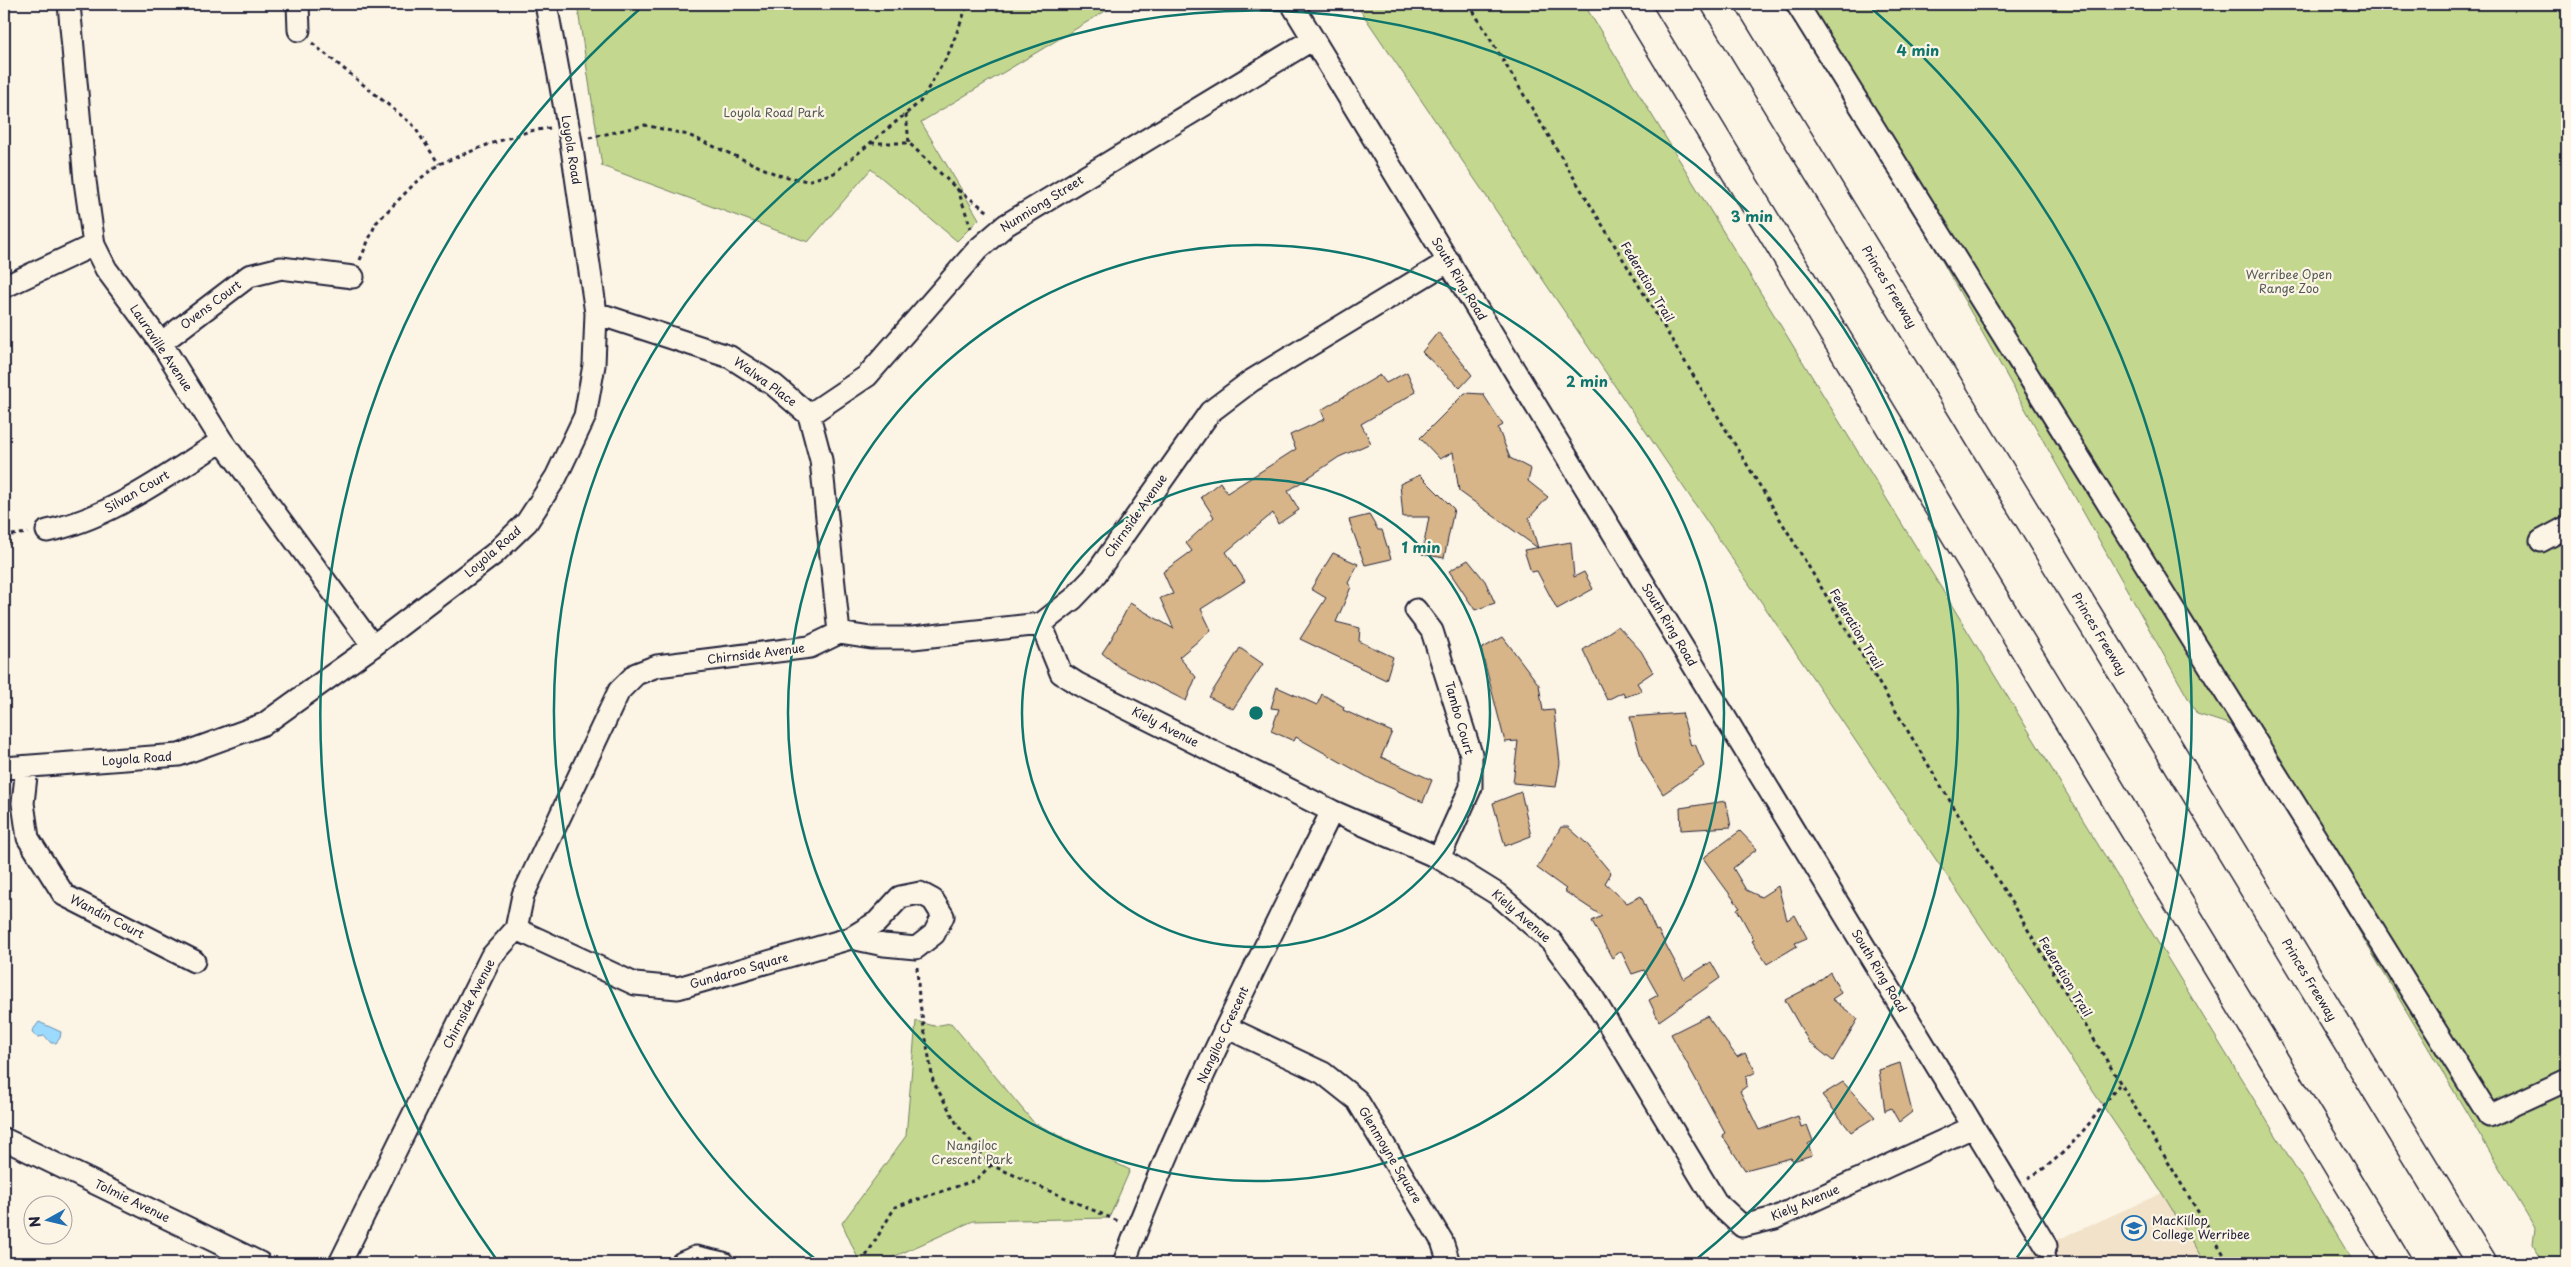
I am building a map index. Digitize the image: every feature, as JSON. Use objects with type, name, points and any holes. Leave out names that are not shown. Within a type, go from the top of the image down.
[{"type":"highway","points":[[1634,4],[2397,1263]]},
{"type":"highway","name":"Princes Freeway","points":[[1716,4],[2482,1263]]},
{"type":"street","name":"Lauraville Avenue","points":[[69,4],[85,182],[94,245],[106,269],[161,344],[222,441],[373,646]]},
{"type":"street","points":[[298,4],[300,30]]},
{"type":"street","name":"Loyola Road","points":[[4,768],[179,756],[264,724],[373,646],[494,554],[527,522],[556,477],[585,416],[594,365],[596,313],[569,134],[546,4]]},
{"type":"street","name":"South Ring Road","points":[[1292,4],[2010,1187],[2049,1255]]},
{"type":"street","points":[[1797,4],[2488,1116],[2567,1080]]},
{"type":"street","name":"Nunniong Street","points":[[809,415],[867,376],[978,249],[1006,225],[1313,39]]},
{"type":"street","points":[[4,287],[94,245]]},
{"type":"street","name":"Chirnside Avenue","points":[[1041,624],[1073,599],[1093,578],[1210,412],[1251,381],[1449,261]]},
{"type":"street","name":"Ovens Court","points":[[161,344],[249,276],[281,268],[353,277]]},
{"type":"street","name":"Walwa Place","points":[[596,313],[730,357],[774,385],[809,415],[821,460],[838,633]]},
{"type":"street","name":"Silvan Court","points":[[47,531],[75,525],[120,503],[222,441]]},
{"type":"street","points":[[2542,541],[2567,527]]},
{"type":"street","name":"Tambo Court","points":[[1416,610],[1432,631],[1471,754],[1470,787],[1439,858]]},
{"type":"street","points":[[838,633],[871,638],[913,638],[1041,624]]},
{"type":"street","name":"Kiely Avenue","points":[[1041,624],[1060,673],[1332,811],[1439,858],[1497,894],[1551,941],[1590,993],[1716,1202],[1742,1226],[1775,1218],[1973,1127]]},
{"type":"street","name":"Chirnside Avenue","points":[[340,1263],[491,958],[516,929],[523,895],[619,691],[636,674],[657,666],[810,647],[838,633]]},
{"type":"street","name":"Wandin Court","points":[[27,767],[23,803],[28,838],[64,895],[194,961]]},
{"type":"street","name":"Nangiloc Crescent","points":[[1124,1263],[1153,1188],[1226,1028],[1332,811]]},
{"type":"street","name":"Gundaroo Square","points":[[516,929],[635,984],[678,988],[851,938],[878,922],[900,897],[920,893],[933,900],[943,916],[934,934],[916,948],[884,945],[851,938]]},
{"type":"street","name":"Glenmoyne Square","points":[[1226,1028],[1323,1073],[1357,1100],[1442,1241],[1449,1263]]},
{"type":"street","name":"Tolmie Avenue","points":[[4,1139],[260,1263]]},
{"type":"street","points":[[682,1263],[696,1257],[723,1263]]},
{"type":"path","points":[[353,277],[376,223],[416,182],[439,164],[530,131],[569,134],[645,125],[688,135],[778,175],[808,181],[834,172],[920,102],[948,55],[968,4]]},
{"type":"path","name":"Federation Trail","points":[[1469,4],[2119,1084],[2229,1263]]},
{"type":"path","points":[[300,30],[324,54],[413,125],[439,164]]},
{"type":"path","points":[[906,114],[909,143],[958,190],[1006,225]]},
{"type":"path","points":[[871,143],[909,143]]},
{"type":"path","points":[[958,190],[978,249]]},
{"type":"path","points":[[916,948],[919,998],[933,1081],[958,1126],[991,1166],[1137,1229]]},
{"type":"path","points":[[2010,1187],[2040,1172],[2072,1146],[2119,1084]]},
{"type":"path","points":[[862,1263],[895,1207],[976,1180],[991,1166]]},
{"type":"shaded area","name":"MacKillop College Werribee","points":[[2162,1193],[2205,1263],[2006,1263]]},
{"type":"green space","name":"Loyola Road Park","points":[[577,4],[1117,4],[921,122],[979,219],[957,241],[871,169],[808,242],[602,166]]},
{"type":"green space","points":[[1356,4],[1584,4],[2354,1263],[2205,1263],[2162,1193]]},
{"type":"green space","name":"Werribee Open Range Zoo","points":[[1787,4],[2567,4],[2567,1263],[2544,1263],[2533,1245],[2535,1228],[2238,727],[2197,714],[1896,179]]},
{"type":"green space","points":[[10,517],[7,535],[10,544],[4,546],[4,519]]},
{"type":"green space","name":"Nangiloc Crescent Park","points":[[916,1021],[934,1026],[951,1023],[1034,1123],[1130,1170],[1109,1218],[973,1221],[880,1263],[860,1263],[842,1223],[906,1136]]},
{"type":"water","points":[[39,1022],[61,1032],[60,1038],[56,1043],[51,1043],[45,1036],[38,1037],[34,1035],[32,1031]]},
{"type":"building","points":[[1438,332],[1472,375],[1460,388],[1422,352]]},
{"type":"building","points":[[1407,372],[1416,392],[1361,424],[1371,443],[1339,457],[1288,491],[1299,510],[1278,524],[1273,513],[1226,552],[1245,581],[1201,609],[1211,630],[1179,657],[1196,677],[1186,701],[1119,667],[1102,653],[1130,603],[1174,629],[1160,598],[1173,594],[1163,572],[1192,551],[1186,543],[1214,517],[1201,497],[1220,482],[1227,493],[1296,449],[1290,435],[1325,419],[1321,410],[1380,375],[1386,383]]},
{"type":"building","points":[[1465,393],[1483,394],[1503,425],[1498,428],[1510,458],[1531,469],[1528,481],[1548,497],[1529,518],[1538,548],[1459,491],[1453,452],[1440,459],[1420,438]]},
{"type":"building","points":[[1420,475],[1454,509],[1444,558],[1422,554],[1429,517],[1403,517],[1400,484]]},
{"type":"building","points":[[1369,515],[1378,530],[1382,530],[1391,559],[1365,565],[1349,520]]},
{"type":"building","points":[[1571,542],[1574,577],[1584,572],[1593,589],[1557,609],[1537,571],[1531,572],[1524,550]]},
{"type":"building","points":[[1333,553],[1358,564],[1348,583],[1351,587],[1336,622],[1360,628],[1359,641],[1393,657],[1386,680],[1300,639],[1326,598],[1311,589]]},
{"type":"building","points":[[1468,560],[1485,581],[1495,603],[1475,610],[1449,571]]},
{"type":"building","points":[[1618,626],[1641,651],[1653,672],[1637,683],[1642,691],[1625,697],[1623,692],[1607,700],[1583,650]]},
{"type":"building","points":[[1503,637],[1539,685],[1543,711],[1554,710],[1560,763],[1556,787],[1513,783],[1518,741],[1505,742],[1481,649]]},
{"type":"building","points":[[1240,648],[1263,664],[1233,709],[1209,697]]},
{"type":"building","points":[[1277,687],[1317,705],[1322,694],[1344,707],[1343,710],[1392,732],[1381,757],[1432,780],[1423,802],[1371,779],[1296,737],[1294,741],[1271,731],[1279,709],[1271,708]]},
{"type":"building","points":[[1682,713],[1691,746],[1695,744],[1704,766],[1663,794],[1642,760],[1630,717]]},
{"type":"building","points":[[1521,792],[1531,836],[1505,846],[1493,803]]},
{"type":"building","points":[[1726,801],[1731,827],[1681,830],[1680,808]]},
{"type":"building","points":[[1561,827],[1568,827],[1586,843],[1611,873],[1605,883],[1627,903],[1641,896],[1656,931],[1658,930],[1684,979],[1711,962],[1720,978],[1659,1021],[1649,1000],[1658,995],[1644,970],[1632,974],[1621,951],[1612,958],[1592,921],[1602,916],[1564,891],[1566,889],[1537,868]]},
{"type":"building","points":[[1740,831],[1757,849],[1733,868],[1746,890],[1761,897],[1778,886],[1787,920],[1795,915],[1807,938],[1795,943],[1797,946],[1767,964],[1752,941],[1754,940],[1737,909],[1740,908],[1703,858]]},
{"type":"building","points":[[1830,972],[1841,993],[1832,999],[1858,1019],[1833,1061],[1809,1042],[1785,1000],[1814,985]]},
{"type":"building","points":[[1707,1016],[1737,1057],[1745,1053],[1756,1072],[1746,1077],[1747,1086],[1740,1091],[1759,1130],[1798,1116],[1801,1127],[1807,1125],[1813,1141],[1808,1144],[1812,1155],[1793,1161],[1791,1158],[1745,1170],[1722,1135],[1725,1133],[1671,1034]]},
{"type":"building","points":[[1900,1063],[1912,1112],[1899,1122],[1891,1108],[1885,1111],[1879,1070]]},
{"type":"building","points":[[1843,1082],[1875,1117],[1851,1132],[1822,1095]]},
{"type":"place","name":"MacKillop College Werribee","points":[[2134,1228]]}]
